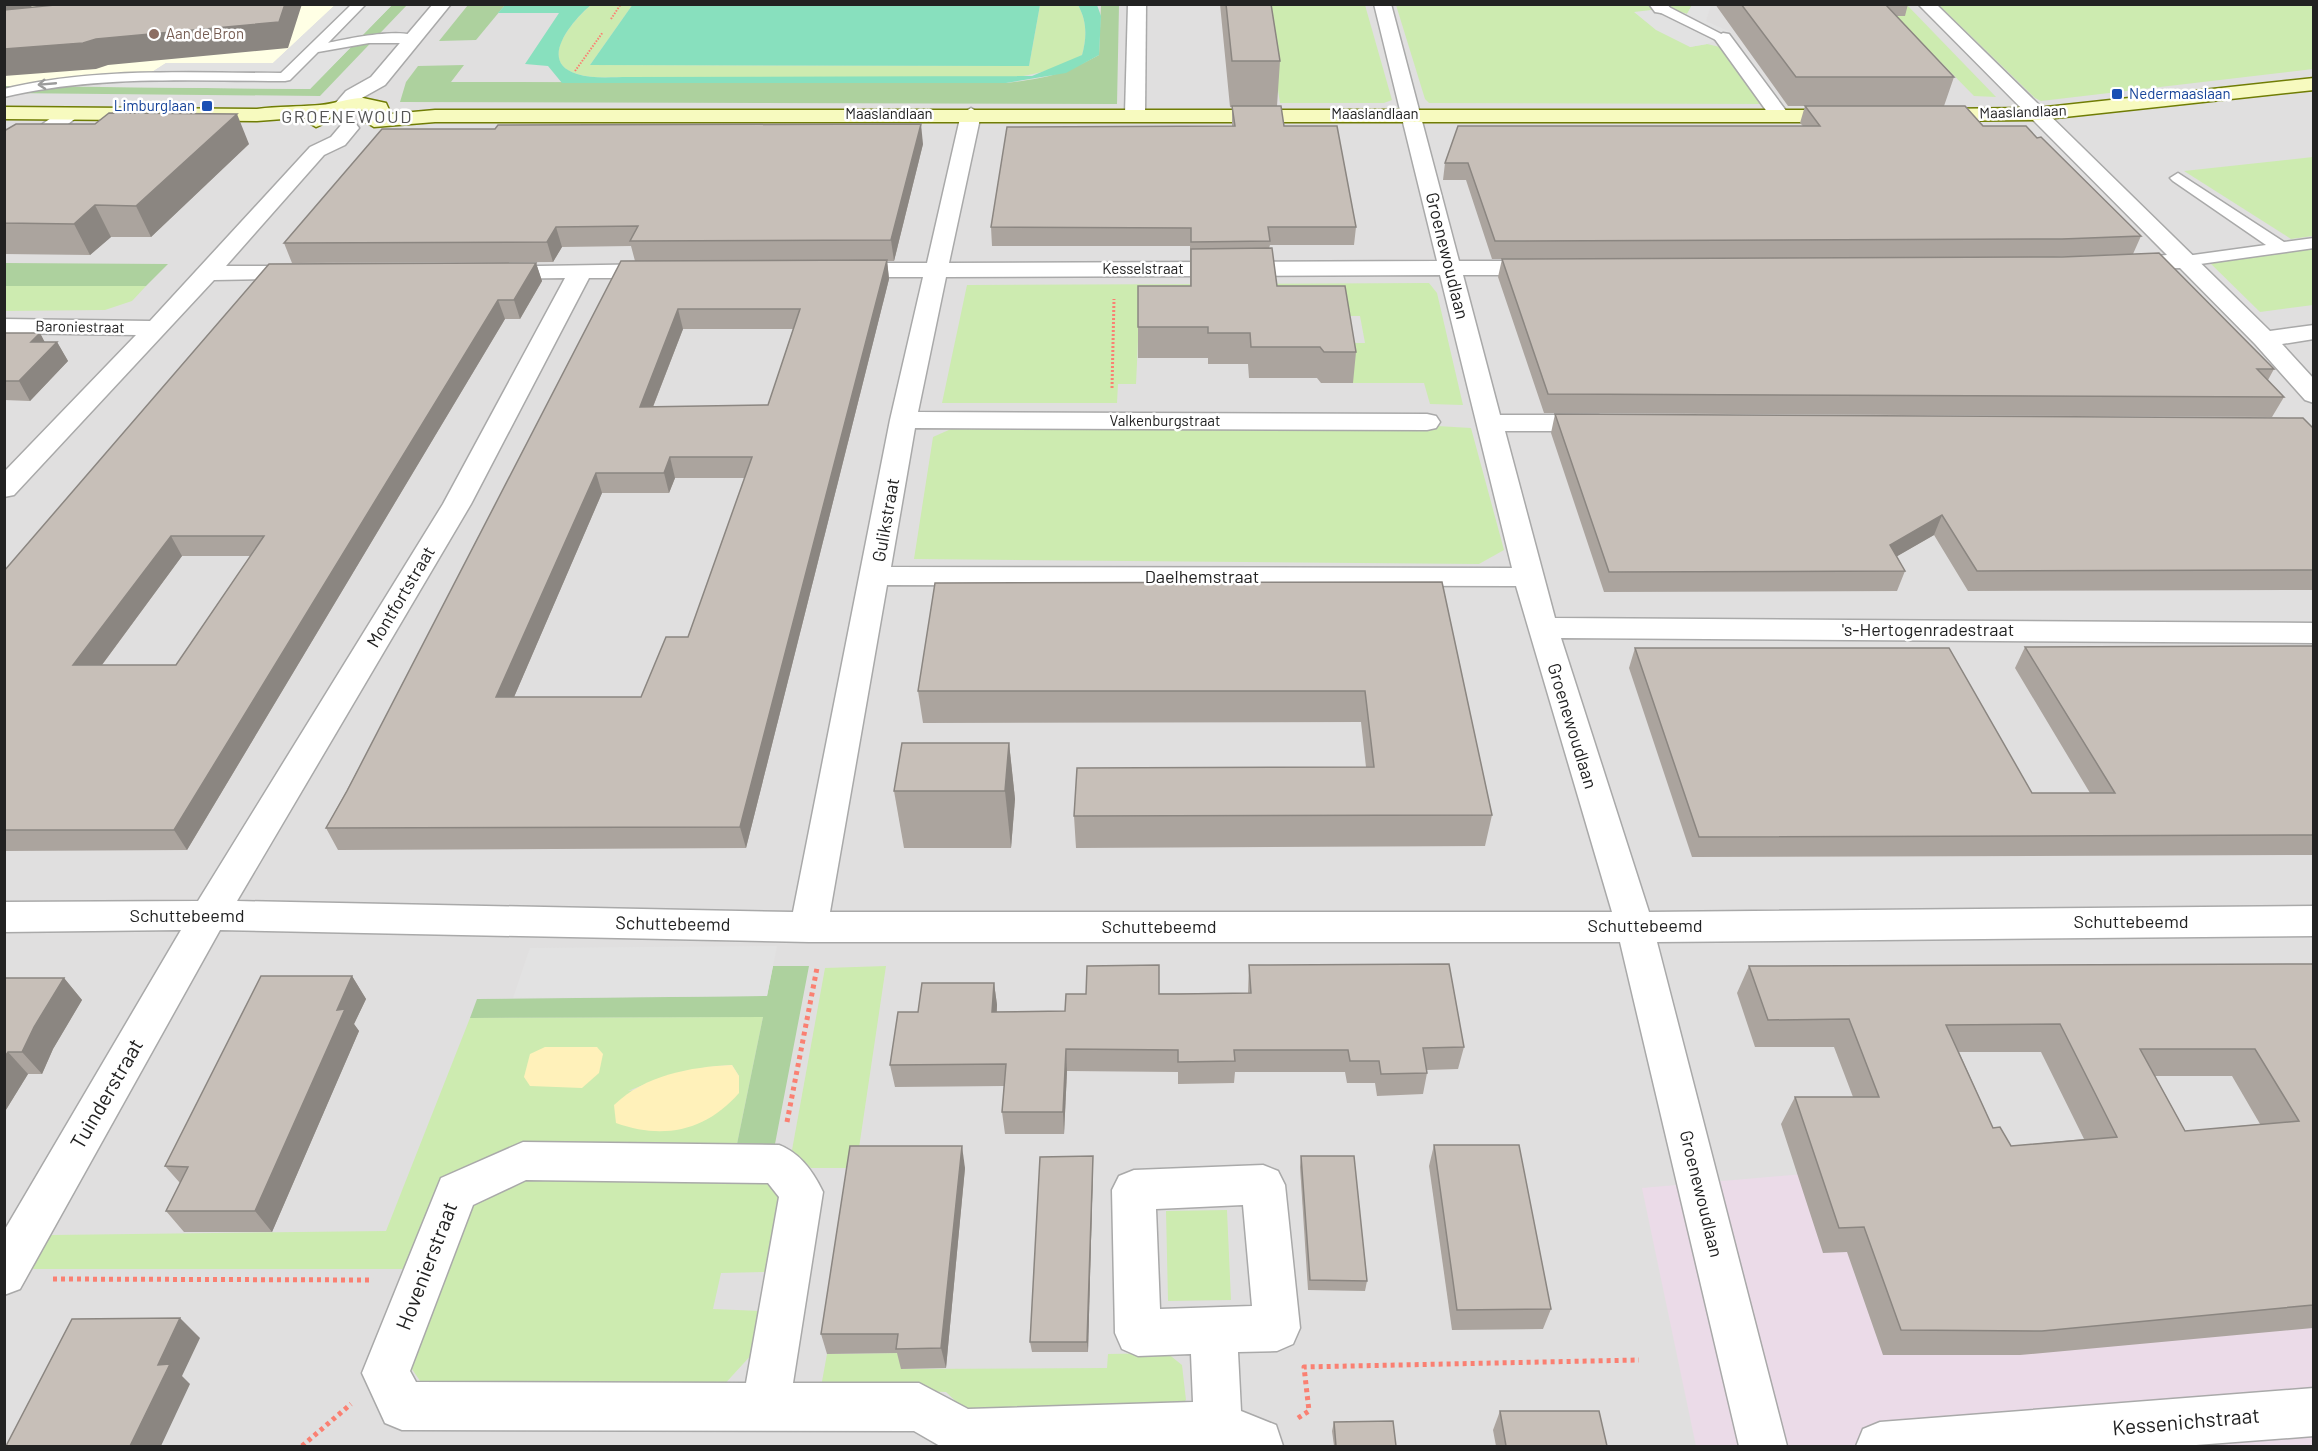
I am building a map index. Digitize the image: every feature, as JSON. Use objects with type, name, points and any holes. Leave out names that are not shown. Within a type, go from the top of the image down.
[{"type":"street","points":[[317,151],[315,142],[327,116],[353,95],[378,81],[443,4]]},
{"type":"street","points":[[1135,114],[1137,4]]},
{"type":"street","name":"Groenewoudlaan","points":[[1382,4],[1528,577],[1635,927],[1763,1446]]},
{"type":"street","points":[[1926,4],[2264,339],[2313,395]]},
{"type":"street","points":[[1723,38],[1780,116]]},
{"type":"street","points":[[377,113],[381,88],[378,81]]},
{"type":"street","name":"Maaslandlaan","points":[[1908,115],[2037,114],[2313,84]]},
{"type":"street","points":[[4,113],[257,115],[279,120],[377,113]]},
{"type":"street","points":[[4,489],[208,273],[317,151],[338,141],[349,128],[377,113]]},
{"type":"street","name":"Maaslandlaan","points":[[377,113],[435,116],[1410,114],[1862,116]]},
{"type":"street","points":[[4,162],[69,114]]},
{"type":"street","name":"Gulikstraat","points":[[809,927],[876,576],[903,420],[939,269],[971,114]]},
{"type":"street","points":[[327,116],[349,128]]},
{"type":"street","points":[[2098,265],[2186,261]]},
{"type":"street","name":"Kesselstraat","points":[[820,270],[1569,268]]},
{"type":"street","name":"Montfortstraat","points":[[209,915],[458,504],[581,271]]},
{"type":"street","points":[[476,272],[688,271]]},
{"type":"street","points":[[208,273],[325,273]]},
{"type":"street","name":"Baroniestraat","points":[[4,326],[156,328]]},
{"type":"street","points":[[2264,339],[2313,332]]},
{"type":"street","name":"Valkenburgstraat","points":[[903,420],[1427,422]]},
{"type":"street","points":[[1488,423],[1619,424]]},
{"type":"street","name":"Daelhemstraat","points":[[876,576],[1528,577]]},
{"type":"street","name":"'s-Hertogenradestraat","points":[[1542,628],[2313,633]]},
{"type":"street","name":"Schuttebeemd","points":[[4,917],[209,915],[809,927],[1635,927],[2313,921]]},
{"type":"street","name":"Tuinderstraat","points":[[22,1276],[209,915]]},
{"type":"street","name":"Hovenierstraat","points":[[386,1373],[456,1192],[523,1161],[779,1164]]},
{"type":"street","points":[[766,1405],[801,1191],[779,1164]]},
{"type":"street","points":[[386,1373],[402,1406],[919,1407],[963,1433],[1245,1438],[1213,1330]]},
{"type":"street","name":"Kessenichstraat","points":[[1880,1446],[2313,1412]]},
{"type":"lane","points":[[4,93],[18,88],[91,80],[144,77],[285,77],[360,4]]},
{"type":"lane","points":[[1659,6],[1695,20],[1723,38]]},
{"type":"lane","points":[[335,29],[369,39]]},
{"type":"lane","points":[[315,48],[369,39],[414,39]]},
{"type":"lane","points":[[2178,178],[2282,248]]},
{"type":"lane","points":[[2186,261],[2313,243]]},
{"type":"path","points":[[611,19],[621,4]]},
{"type":"path","points":[[575,71],[603,32]]},
{"type":"path","points":[[1111,420],[1114,269]]},
{"type":"path","points":[[779,1164],[818,963],[809,927]]},
{"type":"path","points":[[22,1276],[420,1281]]},
{"type":"path","points":[[1245,1438],[1309,1411],[1304,1367],[1639,1360]]},
{"type":"path","points":[[302,1446],[386,1373]]},
{"type":"shaded area","points":[[5,5],[2313,5],[2313,1446],[5,1446]]},
{"type":"shaded area","name":"Aan de Bron","points":[[5,5],[335,5],[273,63],[166,63],[152,72],[5,86]]},
{"type":"shaded area","points":[[335,5],[392,5],[310,89],[100,87],[105,77],[152,72],[166,63],[273,63]]},
{"type":"shaded area","points":[[1692,5],[1711,5],[1706,21],[1733,33],[1707,44],[1690,47],[1656,30],[1634,12],[1668,8],[1687,14]]},
{"type":"shaded area","points":[[777,946],[767,996],[513,998],[530,948]]},
{"type":"shaded area","points":[[2313,1130],[2313,1446],[1696,1446],[1642,1188]]},
{"type":"green space","points":[[633,4],[590,65],[1029,66],[1040,5],[1078,5],[1085,23],[1085,42],[1082,55],[1064,64],[1046,71],[1008,78],[602,77],[583,76],[565,68],[559,60],[562,40],[584,11],[591,5]]},
{"type":"green space","points":[[633,4],[1040,5],[1029,66],[590,65]]},
{"type":"green space","points":[[392,5],[407,5],[320,96],[5,93],[5,86],[310,89]]},
{"type":"green space","points":[[468,5],[505,5],[476,40],[439,41]]},
{"type":"green space","points":[[505,5],[591,5],[568,30],[559,51],[560,60],[565,68],[589,77],[1032,76],[1082,55],[1085,29],[1078,5],[1097,5],[1101,16],[1099,55],[1066,73],[1006,83],[562,83],[548,66],[525,64],[559,13],[498,13]]},
{"type":"green space","points":[[1101,5],[1119,5],[1117,104],[400,102],[406,82],[418,66],[464,65],[451,82],[1006,83],[1044,77],[1064,71],[1099,55]]},
{"type":"green space","points":[[1265,5],[1365,5],[1392,100],[1384,103],[1280,103]]},
{"type":"green space","points":[[1396,5],[1692,5],[1687,14],[1668,8],[1690,47],[1707,44],[1724,48],[1765,104],[1429,103],[1425,99]]},
{"type":"green space","points":[[1907,5],[1996,97],[1974,96],[1889,9]]},
{"type":"green space","points":[[1939,5],[2313,5],[2313,69],[2041,101],[2035,98]]},
{"type":"green space","points":[[2313,157],[2313,236],[2291,239],[2184,171]]},
{"type":"green space","points":[[2313,246],[2313,305],[2260,312],[2207,260]]},
{"type":"green space","points":[[5,263],[168,264],[146,286],[5,286]]},
{"type":"green space","points":[[1429,283],[1437,293],[1463,405],[1430,404],[1424,383],[1353,383],[1351,369],[1337,343],[1365,343],[1360,316],[1275,316],[1138,341],[1136,384],[1118,384],[1117,403],[942,403],[967,285]]},
{"type":"green space","points":[[4,286],[146,286],[132,301],[105,310],[5,311]]},
{"type":"green space","points":[[1437,426],[1471,428],[1504,550],[1479,564],[914,559],[933,437],[951,429]]},
{"type":"green space","points":[[773,966],[809,966],[775,1144],[737,1144],[763,1017],[470,1018],[477,999],[767,996]]},
{"type":"green space","points":[[886,966],[856,1168],[811,1168],[792,1150],[825,968]]},
{"type":"green space","points":[[763,1017],[737,1144],[525,1144],[411,1269],[32,1269],[51,1235],[386,1231],[470,1018]],"holes":[[[732,1065],[739,1076],[628,1091],[666,1077],[704,1068]]]},
{"type":"green space","points":[[524,1176],[759,1177],[781,1194],[767,1272],[721,1273],[713,1309],[761,1311],[754,1352],[721,1388],[427,1391],[405,1359],[466,1205]]},
{"type":"green space","points":[[1227,1210],[1231,1300],[1168,1301],[1166,1211]]},
{"type":"green space","points":[[903,1353],[901,1369],[1107,1368],[1108,1354],[1167,1353],[1182,1365],[1186,1400],[1171,1412],[967,1412],[946,1392],[821,1387],[827,1354]]},
{"type":"sand","points":[[545,1047],[597,1047],[603,1054],[599,1073],[582,1088],[530,1086],[524,1077],[530,1054]]},
{"type":"sand","points":[[732,1065],[739,1076],[739,1093],[726,1106],[698,1124],[683,1129],[650,1131],[616,1123],[614,1105],[640,1086],[669,1074]]},
{"type":"building","points":[[65,4],[285,4],[279,22],[4,49],[4,10]]},
{"type":"building","points":[[1226,4],[1271,4],[1280,61],[1232,61]]},
{"type":"building","points":[[1741,4],[1885,4],[1954,77],[1796,77]]},
{"type":"building","points":[[1232,106],[1281,106],[1284,126],[1337,126],[1356,227],[1268,227],[1270,241],[1191,242],[1191,228],[991,227],[1007,127],[1235,126]]},
{"type":"building","points":[[1805,106],[1965,106],[1983,126],[2026,126],[2037,138],[2041,137],[2141,236],[2062,239],[1495,241],[1468,163],[1445,163],[1458,126],[1820,126]]},
{"type":"building","points":[[109,113],[237,114],[136,206],[95,205],[74,224],[4,223],[4,131],[16,124],[95,124]]},
{"type":"building","points":[[921,124],[891,240],[630,241],[638,226],[556,227],[547,242],[284,243],[382,129],[495,129],[498,125]]},
{"type":"building","points":[[1272,248],[1277,286],[1345,286],[1356,352],[1324,352],[1320,347],[1251,347],[1250,333],[1208,333],[1208,327],[1138,327],[1138,286],[1191,286],[1191,249]]},
{"type":"building","points":[[2159,253],[2274,369],[2257,369],[2284,397],[1548,394],[1502,259],[2062,257]]},
{"type":"building","points":[[887,260],[740,827],[326,828],[347,791],[621,261]],"holes":[[[678,309],[800,309],[768,405],[640,407]],[[670,457],[752,457],[688,637],[666,637],[641,697],[496,697],[596,473],[664,473]]]},
{"type":"building","points":[[536,263],[514,300],[498,300],[174,830],[4,830],[4,571],[269,264]],"holes":[[[171,536],[264,536],[176,665],[73,665]]]},
{"type":"building","points":[[4,333],[40,333],[31,342],[57,342],[19,381],[4,381]]},
{"type":"building","points":[[1555,414],[2303,418],[2313,428],[2313,570],[1977,571],[1942,515],[1890,545],[1905,571],[1609,572]]},
{"type":"building","points":[[1442,582],[1492,815],[1074,816],[1077,768],[1374,767],[1365,691],[918,691],[935,583]]},
{"type":"building","points":[[2313,646],[2313,835],[1699,837],[1635,648],[1949,648],[2032,793],[2115,793],[2025,647]]},
{"type":"building","points":[[902,743],[1009,743],[1005,791],[894,791]]},
{"type":"building","points":[[1449,964],[1464,1047],[1423,1048],[1427,1073],[1381,1074],[1379,1061],[1350,1061],[1348,1050],[1234,1050],[1235,1061],[1178,1062],[1178,1050],[1066,1049],[1063,1112],[1002,1112],[1006,1064],[890,1065],[898,1012],[918,1012],[922,983],[994,983],[992,1012],[1065,1011],[1066,994],[1086,994],[1087,966],[1159,965],[1159,994],[1179,994],[1251,993],[1249,965]]},
{"type":"building","points":[[2313,964],[2313,1305],[2042,1331],[1901,1330],[1864,1227],[1839,1228],[1795,1097],[1879,1097],[1849,1019],[1768,1020],[1749,966]],"holes":[[[2060,1024],[2117,1137],[2011,1146],[2000,1127],[1993,1128],[1946,1025]],[[2140,1049],[2255,1049],[2299,1121],[2185,1131]]]},
{"type":"building","points":[[261,976],[352,976],[337,1010],[345,1009],[255,1211],[166,1211],[188,1167],[165,1166]]},
{"type":"building","points":[[4,978],[64,978],[34,1027],[22,1052],[8,1052],[4,1058]]},
{"type":"building","points":[[1434,1145],[1519,1145],[1551,1309],[1457,1310]]},
{"type":"building","points":[[850,1146],[962,1146],[941,1348],[896,1349],[898,1334],[821,1334]]},
{"type":"building","points":[[1093,1156],[1087,1342],[1030,1342],[1040,1157]]},
{"type":"building","points":[[1301,1156],[1354,1156],[1367,1281],[1310,1280]]},
{"type":"building","points":[[180,1318],[158,1365],[170,1364],[130,1446],[6,1446],[72,1319]]},
{"type":"building","points":[[1500,1411],[1599,1411],[1607,1446],[1506,1446]]},
{"type":"building","points":[[1393,1421],[1396,1446],[1336,1446],[1334,1422]]},
{"type":"place","name":"Aan de Bron","points":[[154,34]]},
{"type":"place","name":"Nedermaaslaan","points":[[2117,94]]},
{"type":"place","name":"Limburglaan","points":[[207,106]]},
{"type":"district","name":"GROENEWOUD","points":[[347,117]]}]
